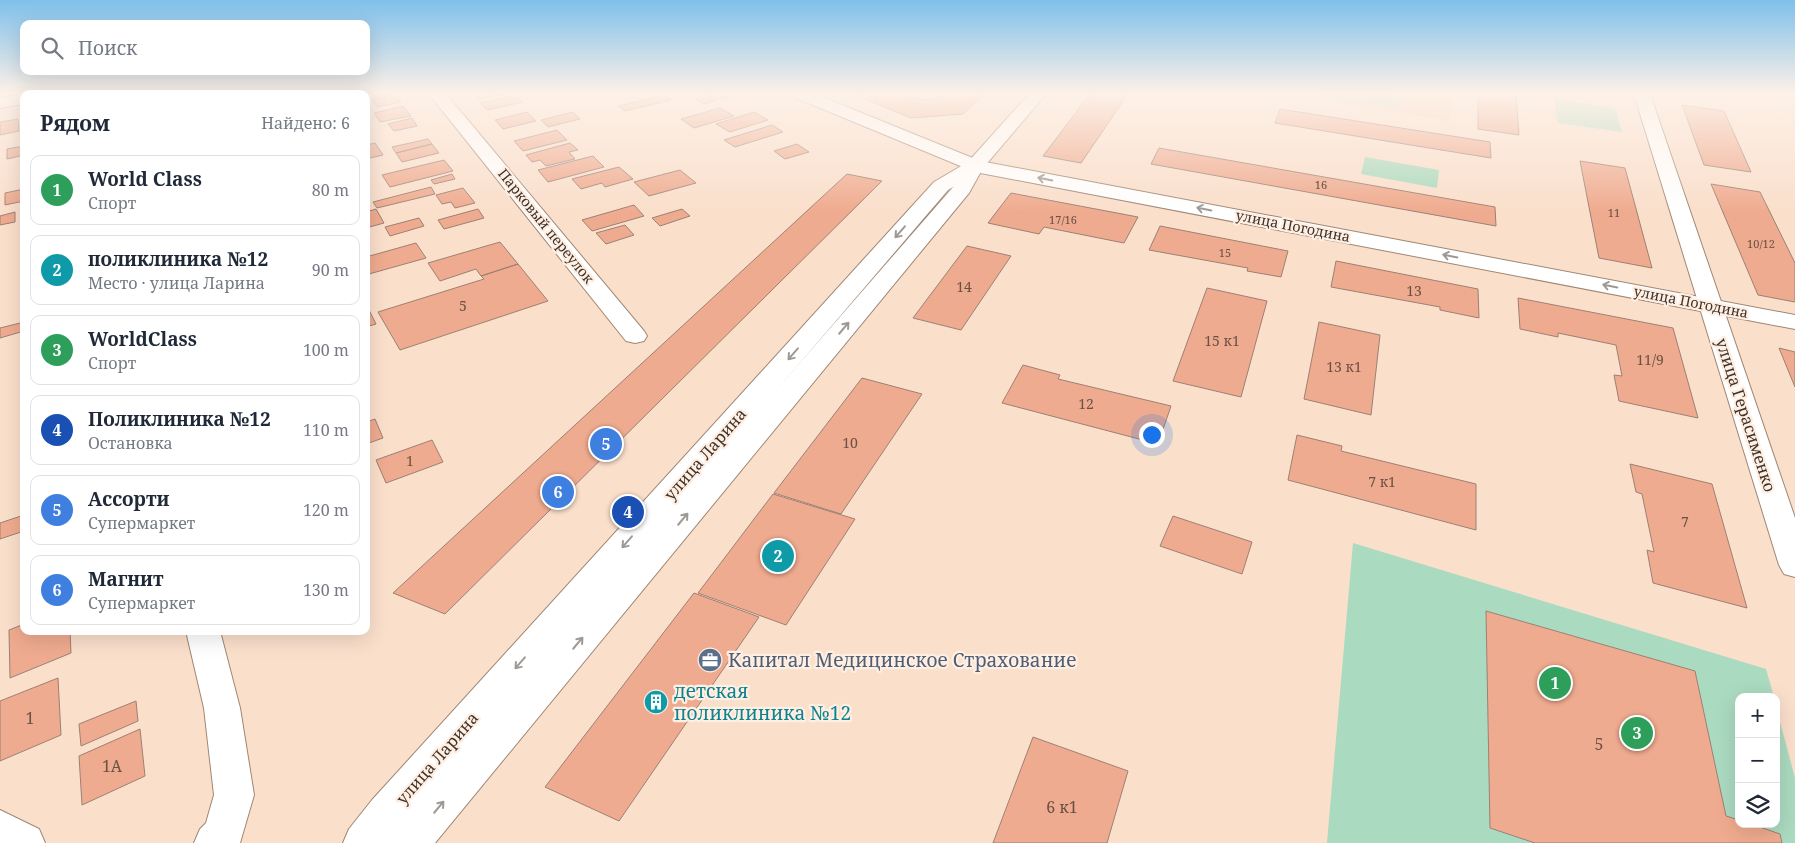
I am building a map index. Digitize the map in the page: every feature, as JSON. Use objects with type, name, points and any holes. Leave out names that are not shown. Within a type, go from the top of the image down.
[{"type":"street","name":"Парковый переулок","points":[[469,133],[636,336]]},
{"type":"street","name":"улица Погодина","points":[[897,133],[975,166],[1795,322]]},
{"type":"street","name":"улица Ларина","points":[[406,843],[417,833],[962,189],[975,166],[1004,133]]},
{"type":"street","name":"улица Герасименко","points":[[1655,133],[1795,566]]},
{"type":"street","name":"улица Ларина","points":[[364,843],[393,807],[941,186],[975,166]]},
{"type":"street","points":[[204,635],[222,708],[234,795],[223,834],[214,843]]},
{"type":"street","points":[[0,830],[24,843]]},
{"type":"green space","points":[[1365,157],[1439,170],[1437,188],[1361,174]]},
{"type":"green space","points":[[1353,543],[1766,669],[1773,693],[1735,693],[1735,828],[1780,828],[1780,722],[1795,778],[1795,843],[1327,843]]},
{"type":"building","points":[[544,133],[560,133],[567,140],[523,151],[514,141]]},
{"type":"building","points":[[745,133],[779,133],[735,147],[724,140]]},
{"type":"building","points":[[1060,133],[1101,133],[1081,163],[1043,156]]},
{"type":"building","points":[[1339,133],[1435,133],[1490,142],[1491,158]]},
{"type":"building","points":[[1692,133],[1734,133],[1751,172],[1704,165]]},
{"type":"building","points":[[428,139],[432,144],[396,153],[392,147]]},
{"type":"building","points":[[375,143],[383,155],[370,158],[370,144]]},
{"type":"building","points":[[570,143],[578,150],[569,152],[575,159],[546,166],[540,160],[532,162],[526,155]]},
{"type":"building","points":[[432,144],[439,153],[402,162],[396,153]]},
{"type":"building","points":[[797,144],[809,152],[785,159],[774,151]]},
{"type":"building","points":[[20,147],[20,156],[7,159],[7,149]]},
{"type":"building","points":[[1159,148],[1495,207],[1496,226],[1151,164]]},
{"type":"building","points":[[593,156],[604,167],[548,182],[538,170]]},
{"type":"building","points":[[444,160],[453,171],[390,187],[382,175]]},
{"type":"building","points":[[1580,161],[1625,168],[1652,268],[1599,258]]},
{"type":"building","points":[[619,167],[633,179],[605,187],[602,183],[581,189],[572,179]]},
{"type":"building","points":[[680,170],[696,183],[649,196],[634,182]]},
{"type":"building","points":[[452,174],[455,179],[434,184],[431,180]]},
{"type":"building","points":[[847,174],[882,181],[445,614],[393,593]]},
{"type":"building","points":[[1711,184],[1760,192],[1795,263],[1795,302],[1758,295]]},
{"type":"building","points":[[431,187],[435,194],[377,208],[373,202]]},
{"type":"building","points":[[463,188],[475,203],[455,208],[451,202],[442,204],[436,195]]},
{"type":"building","points":[[20,190],[20,202],[5,205],[5,193]]},
{"type":"building","points":[[1011,193],[1138,217],[1124,243],[1044,227],[1039,234],[988,223]]},
{"type":"building","points":[[634,205],[644,216],[592,231],[582,220]]},
{"type":"building","points":[[376,209],[384,223],[370,227],[370,211]]},
{"type":"building","points":[[478,209],[484,218],[444,229],[438,220]]},
{"type":"building","points":[[682,209],[690,216],[660,226],[652,218]]},
{"type":"building","points":[[15,212],[15,222],[0,225],[0,216]]},
{"type":"building","points":[[419,218],[424,226],[390,236],[385,227]]},
{"type":"building","points":[[625,225],[634,235],[606,244],[596,233]]},
{"type":"building","points":[[1160,226],[1288,251],[1281,277],[1247,271],[1248,268],[1149,250]]},
{"type":"building","points":[[500,242],[518,264],[481,276],[476,269],[440,281],[428,263]]},
{"type":"building","points":[[416,243],[426,258],[370,274],[370,256]]},
{"type":"building","points":[[967,246],[1011,256],[961,330],[913,318]]},
{"type":"building","points":[[1336,261],[1478,289],[1479,318],[1440,310],[1440,307],[1331,287]]},
{"type":"building","points":[[518,264],[548,301],[400,350],[378,312],[484,279],[481,276]]},
{"type":"building","points":[[1207,288],[1267,301],[1241,397],[1173,381]]},
{"type":"building","points":[[1518,298],[1673,328],[1698,418],[1619,401],[1614,375],[1622,376],[1616,345],[1558,333],[1558,337],[1520,329]]},
{"type":"building","points":[[370,312],[376,324],[370,326]]},
{"type":"building","points":[[1319,322],[1380,335],[1371,415],[1304,399]]},
{"type":"building","points":[[20,323],[20,332],[0,338],[0,328]]},
{"type":"building","points":[[1779,348],[1795,352],[1795,387]]},
{"type":"building","points":[[1023,365],[1060,375],[1058,379],[1171,406],[1158,444],[1002,403]]},
{"type":"building","points":[[862,378],[922,394],[841,514],[774,493]]},
{"type":"building","points":[[375,419],[383,438],[370,443],[370,421]]},
{"type":"building","points":[[1297,435],[1342,446],[1341,451],[1476,484],[1476,530],[1288,480]]},
{"type":"building","points":[[432,440],[443,462],[386,483],[376,460]]},
{"type":"building","points":[[1630,464],[1712,484],[1747,608],[1653,583],[1647,550],[1654,552],[1642,494],[1636,492]]},
{"type":"building","points":[[773,494],[855,519],[786,625],[698,593]]},
{"type":"building","points":[[20,516],[20,532],[0,539],[0,523]]},
{"type":"building","points":[[1173,516],[1252,542],[1242,574],[1160,546]]},
{"type":"building","name":"детская поликлиника №12","points":[[694,593],[759,617],[619,821],[545,787]]},
{"type":"building","points":[[1486,611],[1695,671],[1726,816],[1735,819],[1735,828],[1763,828],[1780,834],[1782,843],[1535,843],[1490,828]]},
{"type":"building","points":[[20,626],[20,635],[70,635],[71,653],[10,678],[9,630]]},
{"type":"building","points":[[58,678],[61,735],[0,761],[0,701]]},
{"type":"building","points":[[136,701],[138,721],[81,746],[79,724]]},
{"type":"building","points":[[140,729],[145,776],[82,805],[79,756]]},
{"type":"building","points":[[1033,737],[1128,771],[1107,843],[993,843]]},
{"type":"place","name":"Ассорти","points":[[606,444]]},
{"type":"place","name":"Магнит","points":[[558,492]]},
{"type":"place","name":"Поликлиника №12","points":[[628,512]]},
{"type":"place","name":"поликлиника №12","points":[[778,556]]},
{"type":"place","name":"Капитал Медицинское Страхование","points":[[710,660]]},
{"type":"place","name":"World Class","points":[[1555,683]]},
{"type":"place","name":"детская поликлиника №12","points":[[656,702]]},
{"type":"place","name":"WorldClass","points":[[1637,733]]}]
